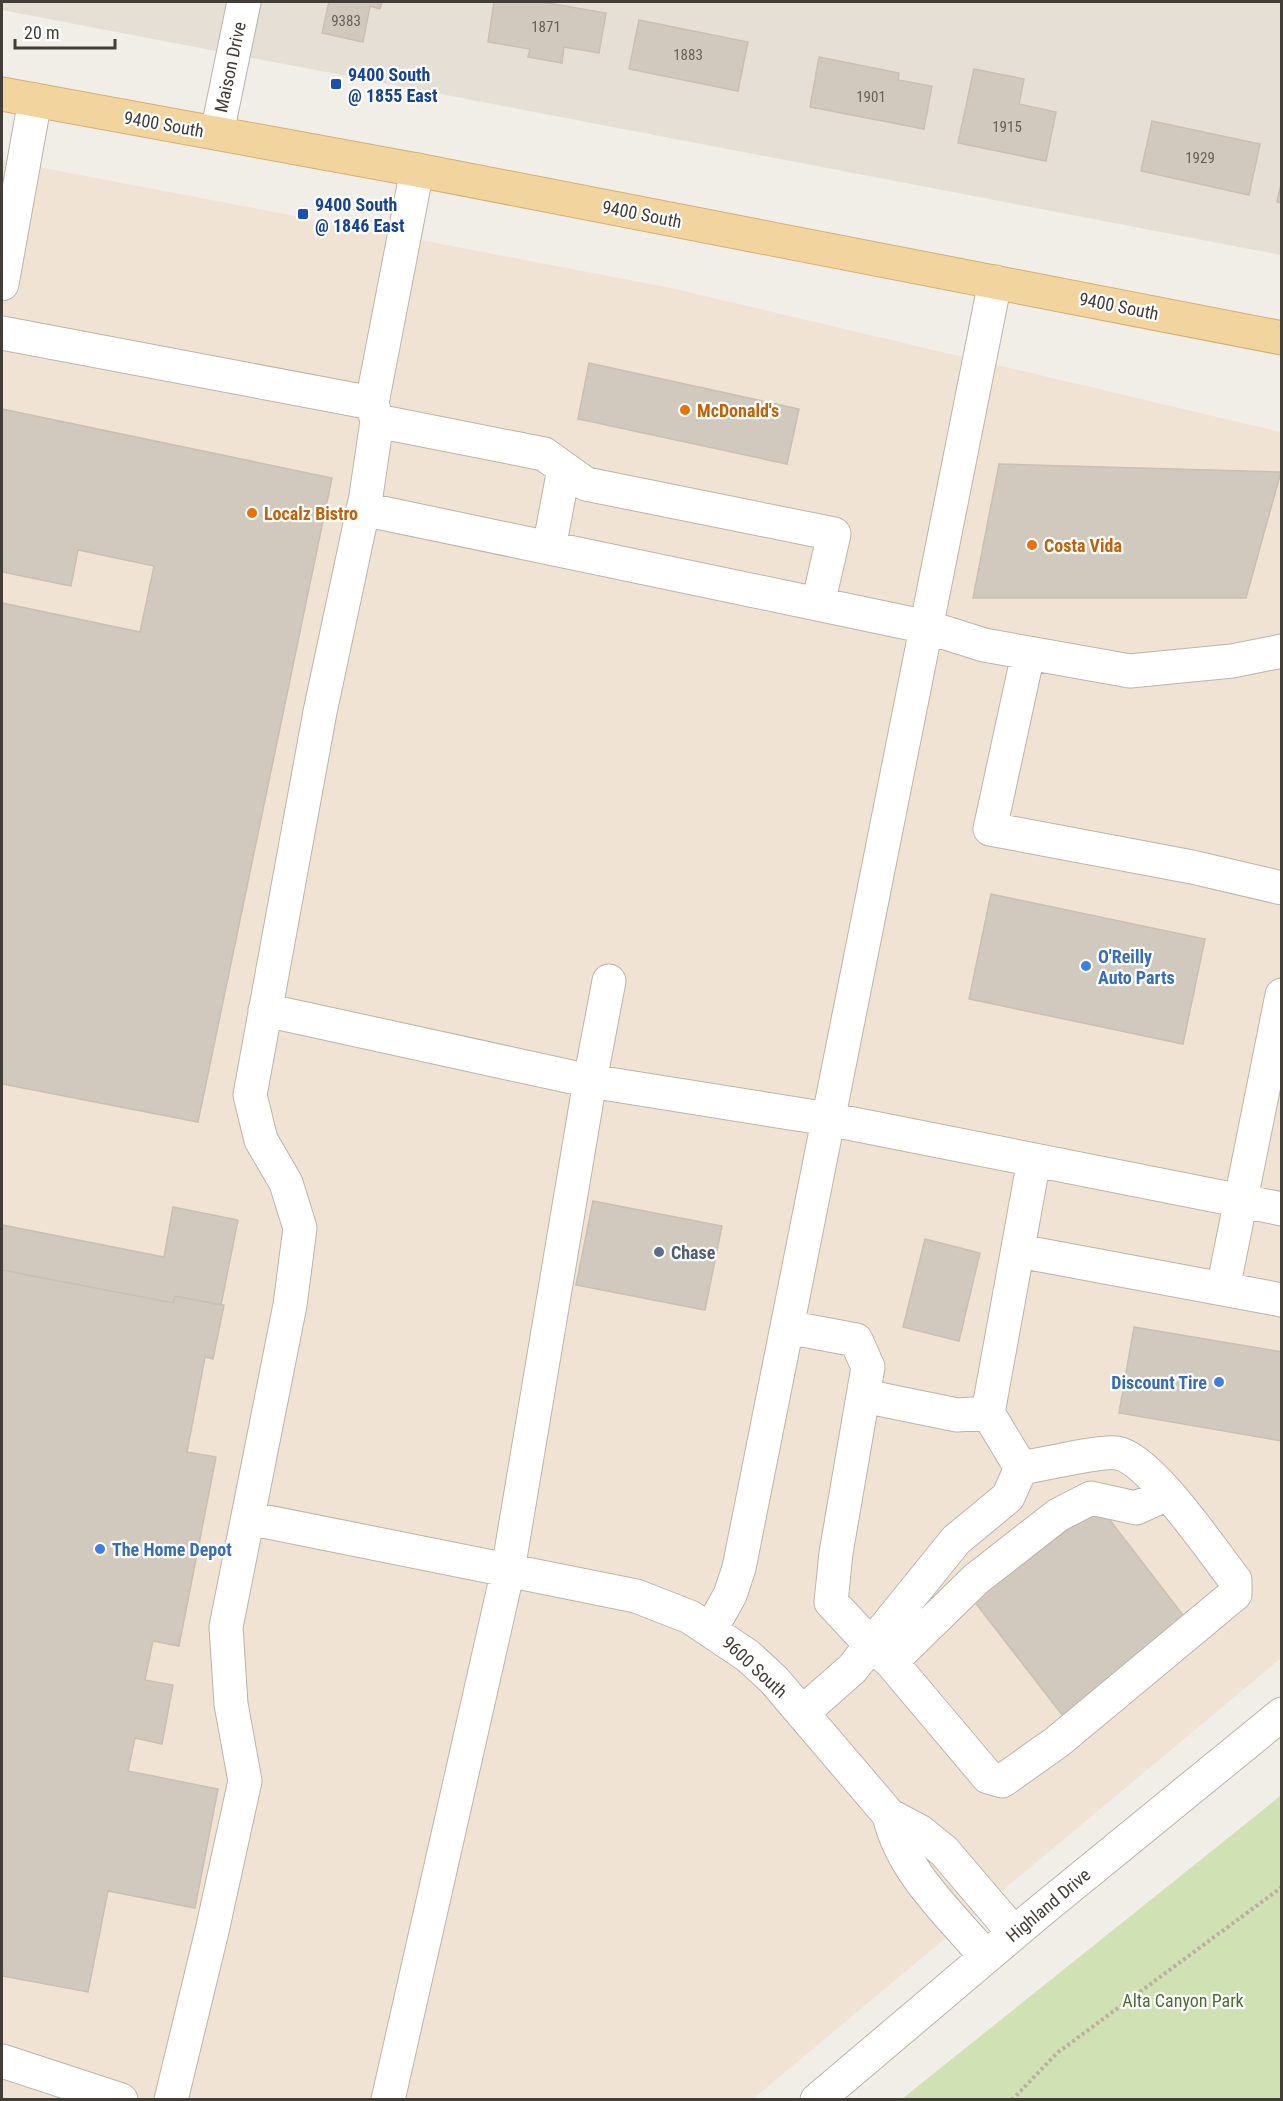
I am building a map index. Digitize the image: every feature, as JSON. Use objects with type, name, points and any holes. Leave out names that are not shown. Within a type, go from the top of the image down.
[{"type":"main road","name":"9400 South","points":[[2,94],[417,170],[1281,338]]},
{"type":"street","name":"Maison Drive","points":[[216,133],[244,2]]},
{"type":"street","points":[[2,284],[35,100]]},
{"type":"street","points":[[171,2100],[245,1781],[231,1704],[226,1627],[290,1305],[300,1228],[286,1183],[261,1140],[250,1095],[320,712],[363,509],[375,412],[417,170]]},
{"type":"street","points":[[711,1629],[730,1596],[737,1575],[995,282]]},
{"type":"street","points":[[2,333],[375,412],[544,454],[586,484],[834,534],[818,604]]},
{"type":"street","points":[[549,548],[564,469]]},
{"type":"street","points":[[363,509],[927,627],[984,645],[1130,671],[1232,661],[1281,651]]},
{"type":"street","points":[[1028,654],[990,829],[1192,867],[1281,888]]},
{"type":"street","points":[[388,2100],[508,1570],[590,1081],[609,981]]},
{"type":"street","points":[[1223,1289],[1241,1200],[1270,1112],[1281,995]]},
{"type":"street","points":[[265,1010],[590,1081],[828,1119],[1281,1209]]},
{"type":"street","points":[[1022,1468],[988,1413],[1034,1160]]},
{"type":"street","points":[[1019,1251],[1281,1300]]},
{"type":"street","points":[[787,1328],[856,1340],[868,1367],[836,1553],[831,1602],[881,1653],[988,1778],[1002,1781],[1057,1742],[1235,1594],[1235,1580],[1167,1494],[1134,1459],[1116,1452],[1022,1468]]},
{"type":"street","points":[[864,1396],[957,1415],[988,1413]]},
{"type":"street","points":[[881,1653],[956,1539],[1008,1497],[1022,1468]]},
{"type":"street","points":[[802,1713],[852,1669],[881,1653],[1058,1515],[1091,1498],[1136,1508],[1167,1494]]},
{"type":"street","name":"9600 South","points":[[248,1518],[636,1596],[690,1617],[748,1656],[802,1713],[889,1815],[919,1832],[944,1851],[1014,1933]]},
{"type":"street","name":"Highland Drive","points":[[817,2100],[1014,1933],[1281,1714]]},
{"type":"street","name":"9600 South","points":[[889,1815],[897,1845],[908,1864],[986,1957]]},
{"type":"street","points":[[2,2061],[121,2100]]},
{"type":"path","points":[[1012,2100],[1057,2054],[1281,1887]]},
{"type":"shaded area","points":[[2,2],[1281,2],[1281,255],[2,10]]},
{"type":"shaded area","points":[[2,160],[671,288],[1281,432],[1281,1658],[753,2099],[2,2099]]},
{"type":"green space","name":"Alta Canyon Park","points":[[1281,1795],[1281,2099],[902,2099],[1268,1806]]},
{"type":"building","points":[[329,2],[382,2],[380,9],[370,6],[363,42],[322,33]]},
{"type":"building","points":[[494,2],[542,2],[606,13],[599,53],[564,47],[562,63],[528,57],[530,49],[488,42]]},
{"type":"building","points":[[639,20],[748,42],[738,91],[629,69]]},
{"type":"building","points":[[819,57],[899,73],[898,80],[932,86],[924,129],[810,107]]},
{"type":"building","points":[[974,69],[1024,79],[1019,104],[1056,112],[1046,161],[958,143]]},
{"type":"building","points":[[1152,121],[1260,144],[1249,195],[1141,171]]},
{"type":"building","points":[[1282,179],[1282,203],[1277,202]]},
{"type":"building","points":[[589,363],[799,409],[787,464],[578,419]]},
{"type":"building","points":[[2,409],[332,478],[198,1122],[2,1084],[2,603],[140,632],[154,566],[78,550],[71,586],[2,572]]},
{"type":"building","points":[[999,464],[1281,472],[1246,598],[973,598]]},
{"type":"building","points":[[991,894],[1205,939],[1183,1044],[969,999]]},
{"type":"building","points":[[593,1201],[722,1226],[705,1310],[576,1285]]},
{"type":"building","points":[[173,1207],[238,1220],[221,1305],[175,1296],[173,1303],[2,1270],[2,1225],[164,1257]]},
{"type":"building","points":[[925,1239],[980,1253],[959,1341],[903,1327]]},
{"type":"building","name":"The Home Depot","points":[[2,1270],[173,1303],[175,1296],[224,1305],[213,1359],[205,1357],[187,1452],[216,1457],[179,1646],[153,1641],[145,1680],[173,1685],[162,1744],[135,1738],[128,1771],[218,1789],[195,1908],[108,1891],[88,1992],[2,1976]]},
{"type":"building","points":[[1134,1327],[1282,1352],[1282,1441],[1119,1413]]},
{"type":"building","points":[[1099,1506],[1190,1624],[1066,1720],[974,1601]]},
{"type":"place","name":"9400 South @ 1855 East","points":[[336,84]]},
{"type":"place","name":"9400 South @ 1846 East","points":[[303,214]]},
{"type":"place","name":"McDonald's","points":[[685,410]]},
{"type":"place","name":"Localz Bistro","points":[[252,513]]},
{"type":"place","name":"Costa Vida","points":[[1032,545]]},
{"type":"place","name":"O'Reilly Auto Parts","points":[[1086,966]]},
{"type":"place","name":"Chase","points":[[659,1252]]},
{"type":"place","name":"Discount Tire","points":[[1219,1382]]},
{"type":"place","name":"The Home Depot","points":[[100,1549]]}]
